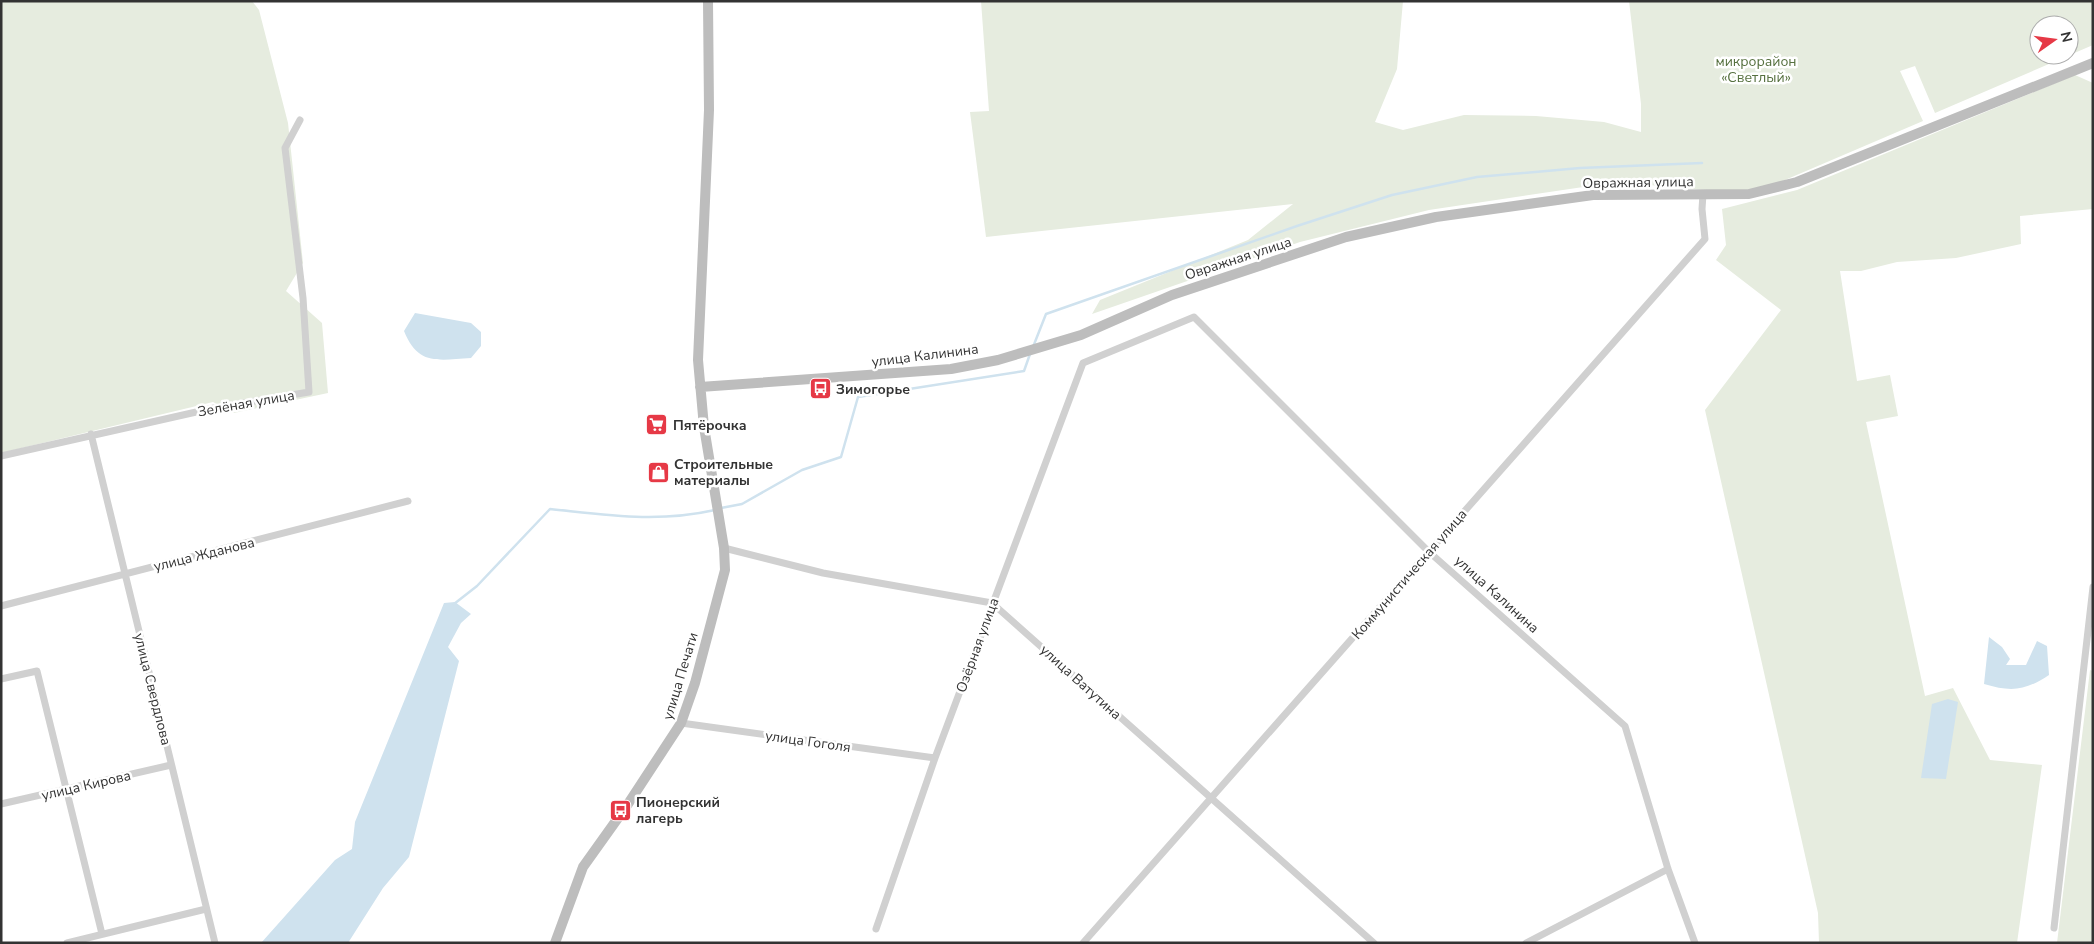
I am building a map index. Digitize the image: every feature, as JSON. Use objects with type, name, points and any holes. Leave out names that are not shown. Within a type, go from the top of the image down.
[{"type":"street","name":"улица Печати","points":[[556,943],[583,867],[639,789],[681,723],[695,683],[725,570],[724,548],[700,387],[698,334],[705,234],[708,1]]},
{"type":"street","name":"Овражная улица","points":[[1172,295],[1346,237],[1436,217],[1593,195],[1749,194],[1797,182],[2093,63]]},
{"type":"street","name":"Зелёная улица","points":[[1,456],[91,434],[214,408],[309,392],[303,298],[285,148],[300,120]]},
{"type":"street","name":"Коммунистическая улица","points":[[1083,943],[1705,239],[1702,209],[1703,194]]},
{"type":"street","name":"улица Калинина","points":[[700,387],[951,369],[998,360],[1081,335],[1172,295]]},
{"type":"street","name":"улица Калинина","points":[[1083,363],[1194,317],[1428,551],[1625,726],[1668,869],[1695,943]]},
{"type":"street","name":"Озёрная улица","points":[[876,929],[935,758],[1083,363]]},
{"type":"street","name":"улица Свердлова","points":[[91,434],[215,943]]},
{"type":"street","name":"улица Жданова","points":[[1,606],[408,501]]},
{"type":"street","points":[[724,548],[823,573],[992,603]]},
{"type":"street","points":[[2054,928],[2093,587]]},
{"type":"street","name":"улица Ватутина","points":[[992,603],[1374,943]]},
{"type":"street","points":[[1,679],[37,670],[102,934]]},
{"type":"street","name":"улица Гоголя","points":[[681,723],[935,758]]},
{"type":"street","name":"улица Кирова","points":[[1,804],[171,765]]},
{"type":"street","points":[[1526,943],[1668,869]]},
{"type":"street","points":[[67,943],[206,909]]},
{"type":"green space","points":[[1,1],[252,1],[259,10],[288,123],[303,263],[286,291],[322,323],[328,393],[234,413],[213,402],[1,453]]},
{"type":"green space","name":"микрорайон «Светлый»","points":[[981,1],[1403,1],[1397,69],[1375,122],[1403,130],[1464,115],[1536,116],[1604,122],[1641,132],[1641,104],[1629,1],[2093,1],[2093,45],[2079,51],[2079,15],[2029,15],[2029,65],[2047,65],[1935,113],[1915,66],[1900,71],[1923,121],[1752,194],[1637,184],[1590,186],[1429,210],[1300,242],[1092,314],[1100,300],[1248,240],[1293,204],[986,237],[970,112],[989,111]]},
{"type":"green space","points":[[2075,75],[2093,83],[2093,209],[2020,216],[2021,244],[1956,258],[1897,262],[1861,271],[1840,271],[1857,381],[1890,375],[1898,416],[1866,422],[1925,696],[1953,688],[1990,760],[2042,765],[2017,943],[1819,943],[1818,913],[1705,410],[1781,310],[1716,260],[1726,245],[1722,209],[1797,190]]},
{"type":"green space","points":[[2090,670],[2093,671],[2093,943],[2057,943]]},
{"type":"water","points":[[415,313],[471,323],[481,332],[481,346],[471,358],[439,360],[423,355],[416,350],[404,331]]},
{"type":"water","points":[[455,602],[471,614],[461,623],[448,647],[459,661],[409,857],[383,888],[348,943],[261,943],[335,860],[352,849],[355,822],[444,603]]},
{"type":"water","points":[[1989,637],[2002,647],[2010,659],[2006,665],[2026,665],[2037,641],[2047,646],[2049,675],[2033,684],[2018,688],[2010,689],[1984,684]]},
{"type":"water","points":[[1948,699],[1958,702],[1946,779],[1921,778],[1932,704]]},
{"type":"waterway","points":[[1033,347],[1046,314],[1297,226],[1392,195],[1477,177],[1580,168],[1702,163]]},
{"type":"waterway","points":[[721,508],[742,504],[802,470],[841,457],[858,397],[1024,371],[1030,354]]},
{"type":"waterway","points":[[454,604],[477,586],[550,509],[632,517],[673,516],[715,510]]},
{"type":"place","name":"Зимогорье","points":[[820,389]]},
{"type":"place","name":"Пятёрочка","points":[[657,425]]},
{"type":"place","name":"Строительные материалы","points":[[658,472]]},
{"type":"place","name":"Пионерский лагерь","points":[[620,810]]}]
